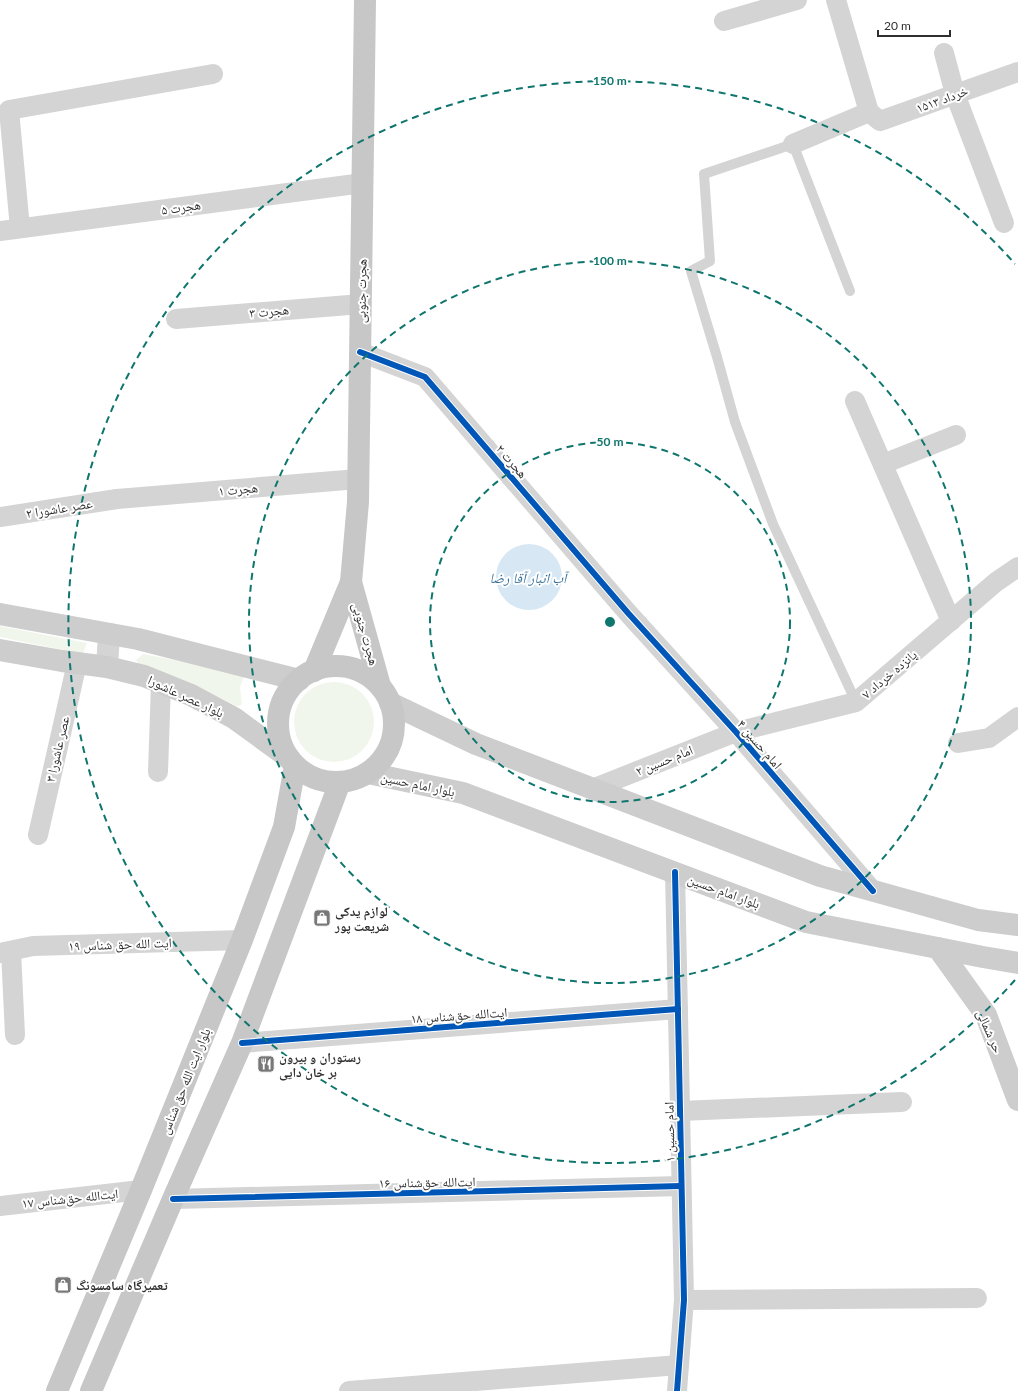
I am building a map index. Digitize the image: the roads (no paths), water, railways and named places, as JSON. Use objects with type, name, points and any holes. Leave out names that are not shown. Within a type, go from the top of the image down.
[{"type":"main road","name":"هجرت جنوبی","points":[[306,675],[351,582],[358,502],[365,0]]},
{"type":"main road","name":"هجرت جنوبی","points":[[351,582],[385,694]]},
{"type":"main road","points":[[0,614],[138,639],[306,675]]},
{"type":"main road","name":"بلوار عصر عاشورا","points":[[0,650],[107,667],[144,676],[191,695],[234,718],[292,762]]},
{"type":"main road","points":[[385,694],[394,722],[392,742],[382,759],[368,773],[354,779],[340,782],[326,781],[312,777],[292,762],[281,742],[278,725],[281,708],[288,693],[306,675],[330,666],[347,667],[366,674],[385,694],[476,744],[592,789],[820,876],[978,920],[1018,925]]},
{"type":"main road","name":"بلوار ایت الله حق شناس","points":[[57,1391],[141,1190],[242,940],[284,828],[292,762]]},
{"type":"main road","name":"بلوار امام حسین","points":[[368,773],[463,793],[806,922],[1018,963]]},
{"type":"main road","points":[[91,1391],[173,1199],[242,1043],[340,782]]},
{"type":"main road","name":"حر شمالی","points":[[938,948],[986,1015],[1018,1100]]},
{"type":"street","points":[[724,21],[797,0]]},
{"type":"street","points":[[793,144],[869,112],[836,0]]},
{"type":"street","points":[[944,53],[955,94],[1004,223]]},
{"type":"street","name":"۱۵خرداد ۱۳","points":[[869,112],[880,121],[1018,72]]},
{"type":"street","points":[[20,228],[5,111],[212,74]]},
{"type":"street","name":"هجرت ۵","points":[[0,231],[363,183]]},
{"type":"street","name":"هجرت ۳","points":[[176,319],[361,304]]},
{"type":"street","name":"هجرت ۲","points":[[360,352],[425,377],[628,613]]},
{"type":"street","points":[[855,401],[952,621]]},
{"type":"street","points":[[883,464],[956,435]]},
{"type":"street","name":"هجرت ۱","points":[[117,499],[358,479]]},
{"type":"street","name":"عصر عاشورا ۲","points":[[0,517],[117,499]]},
{"type":"street","name":"پانزده خرداد ۷","points":[[736,732],[856,702],[996,582],[1018,567]]},
{"type":"street","name":"امام حسین ۴","points":[[628,613],[736,732],[873,891]]},
{"type":"street","points":[[107,667],[109,634]]},
{"type":"street","name":"عصر عاشورا ۳","points":[[38,835],[77,663]]},
{"type":"street","points":[[158,772],[161,683]]},
{"type":"street","points":[[958,743],[989,738],[1018,717]]},
{"type":"street","name":"امام حسین ۲","points":[[592,789],[736,732]]},
{"type":"street","name":"امام حسین ۱","points":[[675,872],[684,1300],[677,1391]]},
{"type":"street","name":"ایت الله حق شناس ۱۹","points":[[5,952],[33,946],[242,940]]},
{"type":"street","points":[[5,952],[15,1035]]},
{"type":"street","name":"ایت‌الله حق‌شناس ۱۸","points":[[242,1043],[678,1009]]},
{"type":"street","points":[[680,1111],[902,1102]]},
{"type":"street","name":"ایت‌الله حق‌شناس ۱۶","points":[[173,1199],[681,1186]]},
{"type":"street","name":"ایت‌الله حق‌شناس ۱۷","points":[[0,1206],[141,1190]]},
{"type":"street","points":[[684,1300],[977,1298]]},
{"type":"street","points":[[348,1391],[679,1365]]},
{"type":"lane","points":[[850,291],[793,144],[704,174],[710,261],[691,271],[735,422],[768,509],[856,702]]},
{"type":"water","name":"آب انبار آقا رضا","points":[[523,544],[535,544],[542,546],[553,553],[560,564],[562,577],[560,590],[553,601],[542,608],[535,610],[523,610],[516,608],[505,601],[498,590],[496,583],[496,571],[498,564],[505,553],[516,546]]},
{"type":"place","name":"لوازم یدکی شریعت پور","points":[[322,918]]},
{"type":"place","name":"رستوران و بیرون بر خان دایی","points":[[266,1064]]},
{"type":"place","name":"تعمیرگاه سامسونگ","points":[[63,1285]]}]
